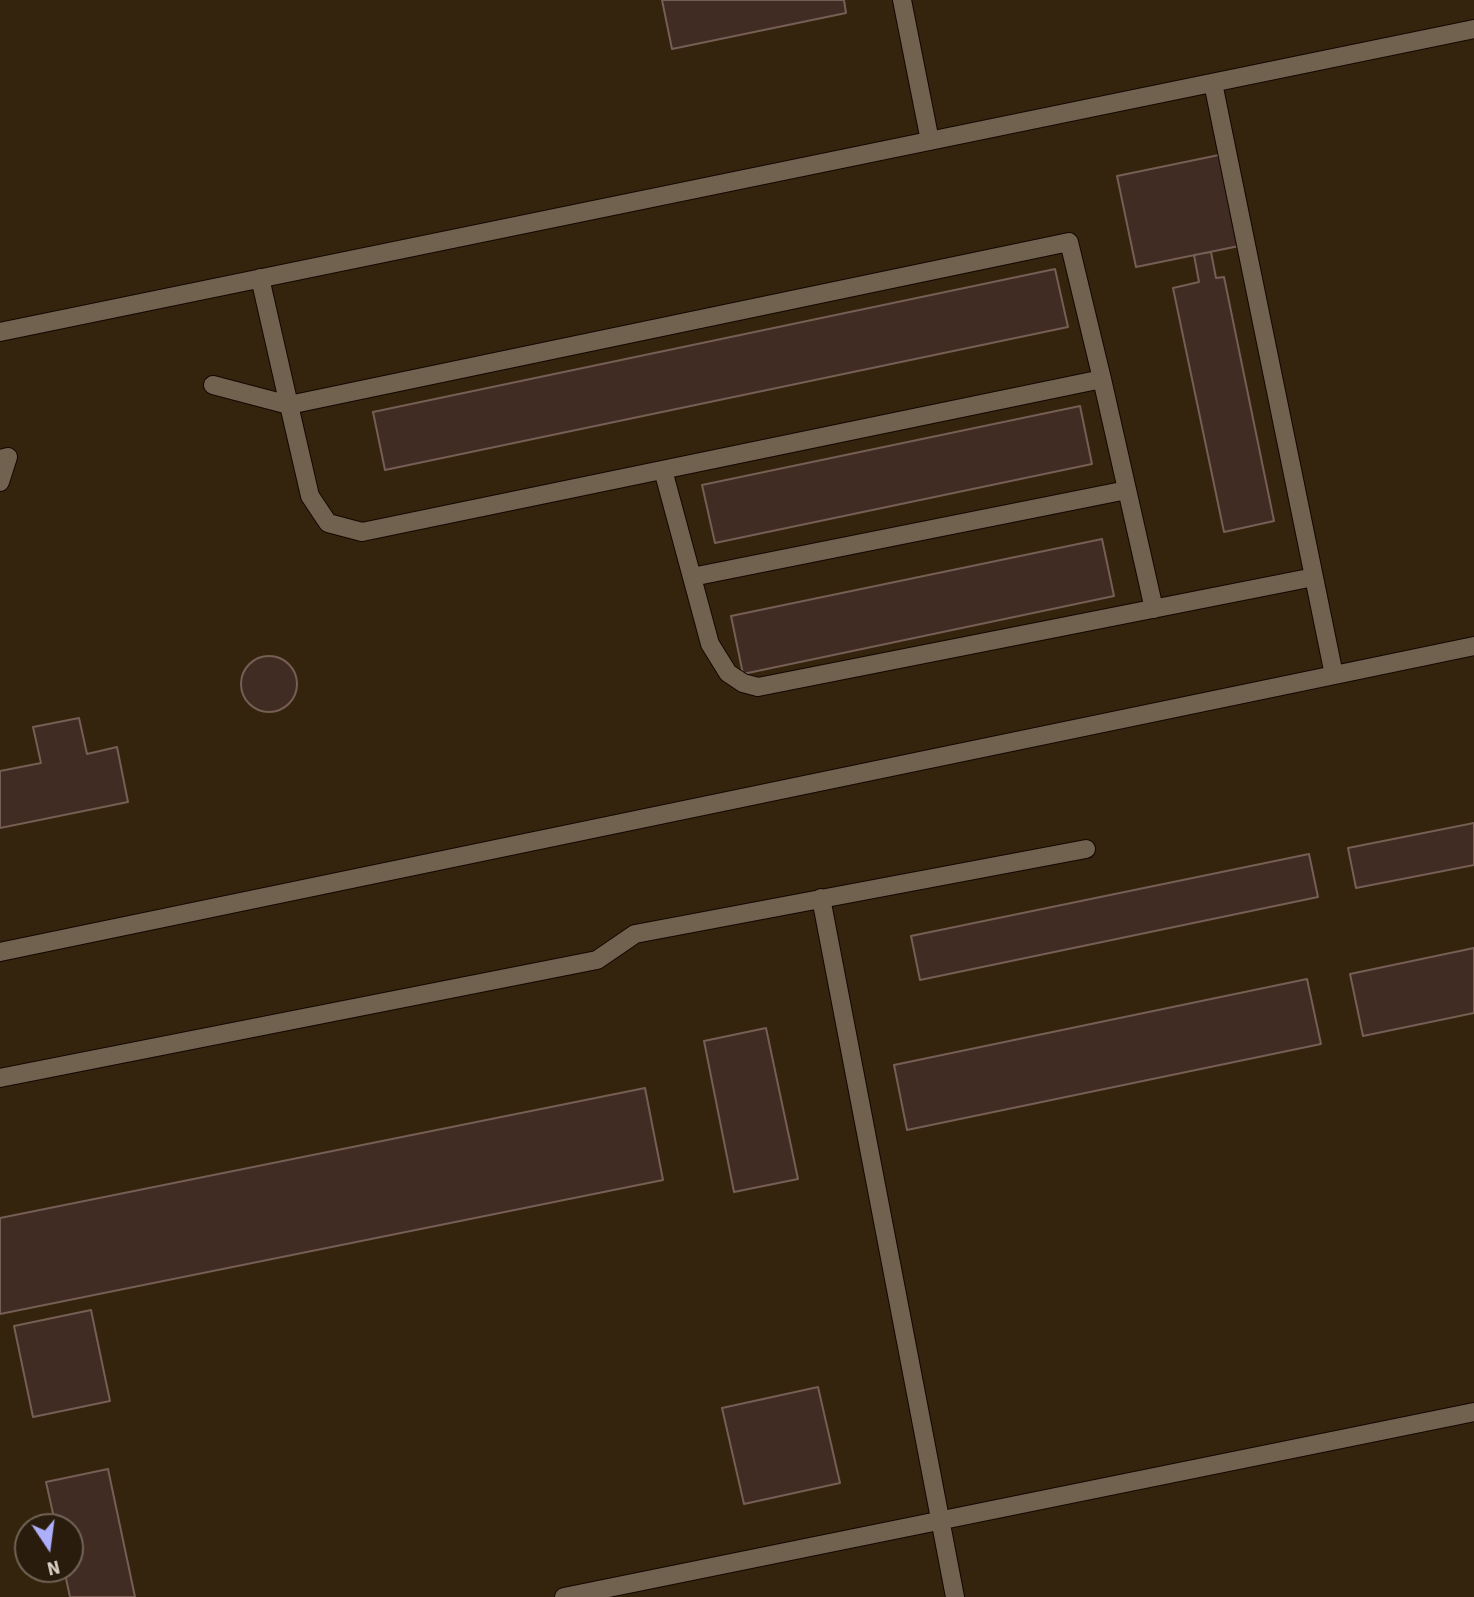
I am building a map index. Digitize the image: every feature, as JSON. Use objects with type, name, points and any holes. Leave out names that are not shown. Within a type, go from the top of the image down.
[{"type":"lane","points":[[902,0],[930,141]]},
{"type":"lane","points":[[0,332],[1474,29]]},
{"type":"lane","points":[[1213,83],[1334,675]]},
{"type":"lane","points":[[213,385],[289,405],[1069,242],[1154,609]]},
{"type":"lane","points":[[260,278],[310,496],[328,523],[344,530],[362,532],[1102,379]]},
{"type":"lane","points":[[0,458],[8,457],[0,482]]},
{"type":"lane","points":[[663,470],[717,659],[743,683],[758,687],[1314,577]]},
{"type":"lane","points":[[692,577],[1127,489]]},
{"type":"lane","points":[[0,952],[1474,646]]},
{"type":"lane","points":[[0,1078],[597,960],[635,934],[1086,849]]},
{"type":"lane","points":[[821,898],[955,1597]]},
{"type":"lane","points":[[564,1597],[1474,1412]]},
{"type":"shaded area","points":[[0,0],[1474,0],[1474,1597],[0,1597]]},
{"type":"building","points":[[662,0],[844,0],[846,13],[672,49]]},
{"type":"building","points":[[1219,155],[1239,246],[1136,267],[1117,176]]},
{"type":"building","points":[[1211,252],[1216,278],[1224,277],[1274,521],[1224,532],[1173,288],[1199,282],[1194,255]]},
{"type":"building","points":[[1055,269],[1068,327],[385,470],[373,412]]},
{"type":"building","points":[[1080,406],[1092,464],[715,543],[702,485]]},
{"type":"building","points":[[1102,539],[1114,596],[743,674],[731,616]]},
{"type":"building","points":[[263,656],[275,656],[289,664],[297,678],[295,695],[289,704],[275,712],[263,712],[246,700],[241,690],[241,678],[253,661]]},
{"type":"building","points":[[79,718],[87,754],[117,747],[128,802],[0,828],[0,771],[41,763],[33,727]]},
{"type":"building","points":[[1474,823],[1474,865],[1356,888],[1348,848]]},
{"type":"building","points":[[1309,854],[1318,897],[920,980],[911,936]]},
{"type":"building","points":[[1474,948],[1474,1013],[1363,1036],[1350,974]]},
{"type":"building","points":[[1307,979],[1321,1044],[907,1130],[894,1065]]},
{"type":"building","points":[[766,1028],[798,1179],[734,1192],[704,1041]]},
{"type":"building","points":[[645,1088],[663,1180],[0,1314],[0,1218]]},
{"type":"building","points":[[91,1310],[110,1401],[33,1417],[14,1326]]},
{"type":"building","points":[[818,1387],[840,1483],[744,1504],[722,1408]]},
{"type":"building","points":[[108,1469],[135,1597],[70,1597],[67,1583],[84,1583],[84,1513],[53,1513],[46,1482]]}]
